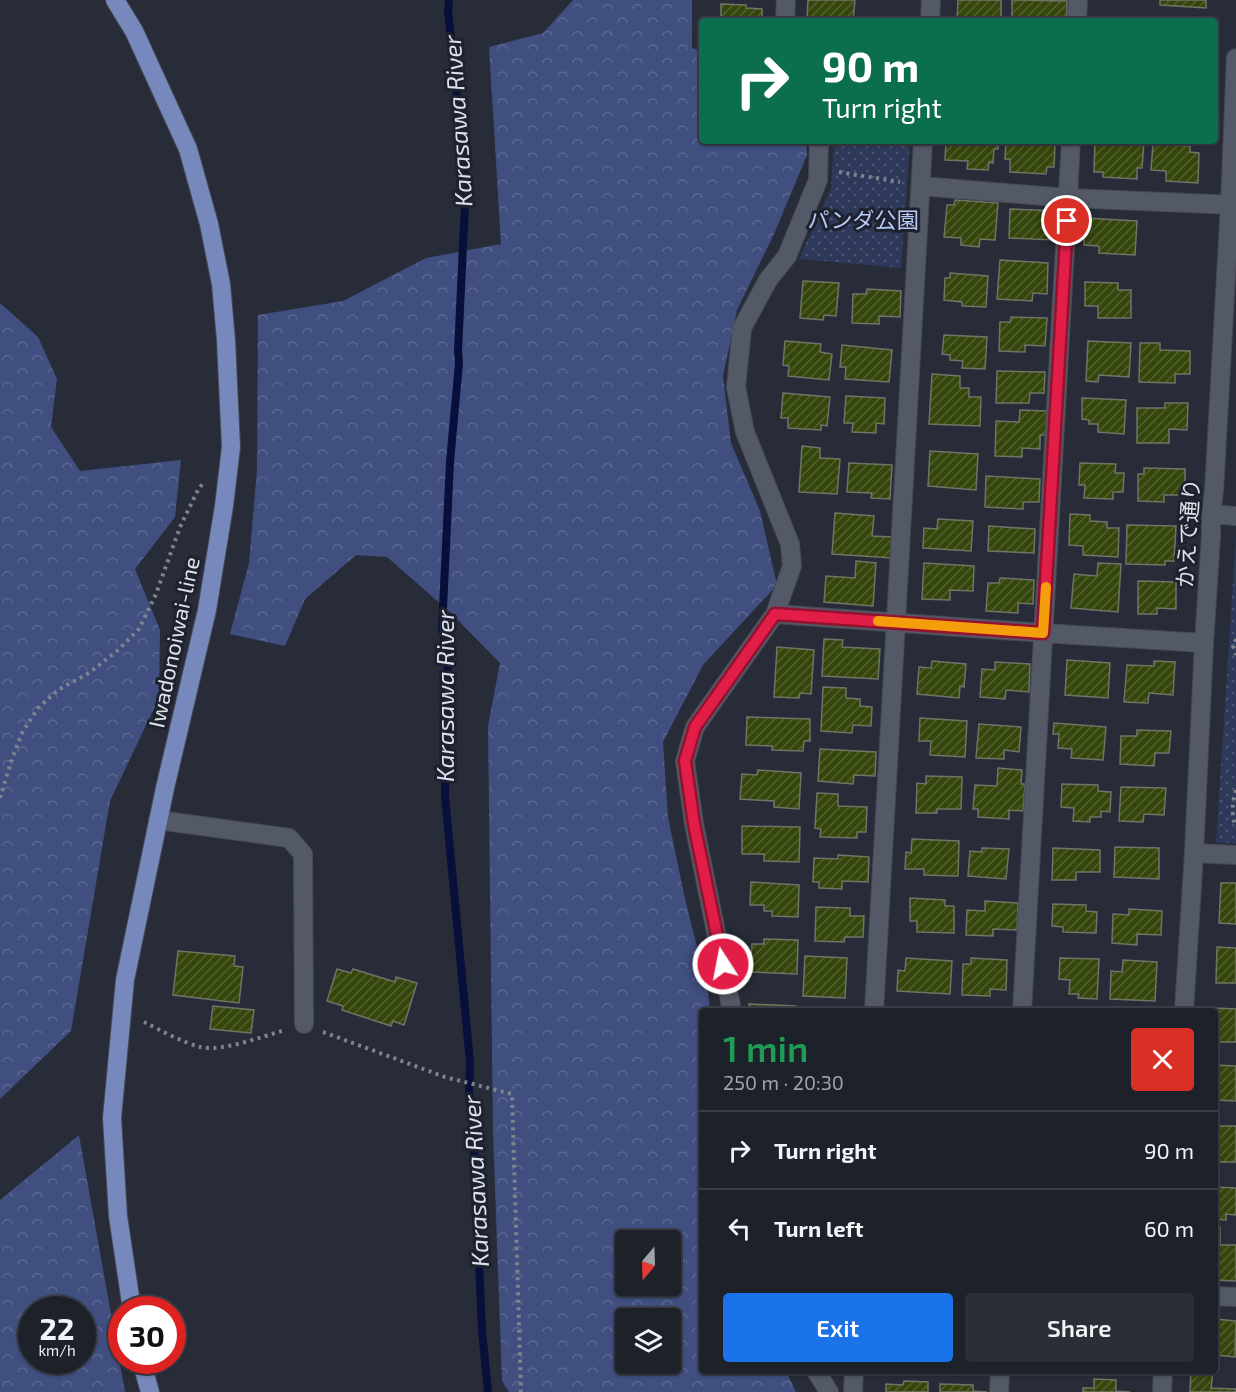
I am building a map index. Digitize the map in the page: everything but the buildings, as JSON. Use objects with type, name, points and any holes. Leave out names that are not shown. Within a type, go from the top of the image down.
[{"type":"main road","name":"Iwadonoiwai-line","points":[[115,0],[134,32],[188,149],[209,224],[221,284],[231,447],[207,610],[158,820],[125,980],[112,1119],[118,1216],[130,1296]]},
{"type":"main road","points":[[145,1374],[150,1392]]},
{"type":"street","points":[[785,18],[786,0]]},
{"type":"street","points":[[930,18],[931,0]]},
{"type":"street","points":[[1077,18],[1078,0]]},
{"type":"street","name":"かえで通り","points":[[1184,1008],[1211,514],[1233,205],[1236,58]]},
{"type":"street","points":[[731,1008],[694,824],[685,761],[695,727],[775,614],[792,566],[790,544],[746,432],[736,387],[742,328],[768,280],[788,256],[818,180],[819,144]]},
{"type":"street","points":[[874,1008],[923,144]]},
{"type":"street","points":[[1022,1008],[1071,144]]},
{"type":"street","points":[[921,186],[1068,198],[1233,205]]},
{"type":"street","points":[[1211,514],[1236,516]]},
{"type":"street","points":[[775,614],[1204,643]]},
{"type":"street","points":[[158,820],[289,838],[303,854],[304,1024]]},
{"type":"street","points":[[1194,853],[1236,855]]},
{"type":"street","points":[[1218,1296],[1236,1297]]},
{"type":"street","points":[[818,1374],[829,1392]]},
{"type":"street","points":[[853,1392],[854,1374]]},
{"type":"street","points":[[999,1392],[1000,1374]]},
{"type":"street","points":[[1162,1392],[1163,1374]]},
{"type":"path","points":[[818,168],[921,186]]},
{"type":"path","points":[[0,798],[21,734],[38,708],[58,690],[89,673],[140,629],[156,594],[180,527],[204,482]]},
{"type":"path","points":[[1236,639],[1233,646],[1236,655]]},
{"type":"path","points":[[1236,790],[1232,816],[1236,826]]},
{"type":"path","points":[[122,1012],[199,1047],[212,1049],[304,1024],[445,1077],[512,1094],[521,1392]]},
{"type":"green space","points":[[573,0],[692,0],[692,48],[699,50],[699,144],[806,144],[807,155],[774,234],[737,310],[723,376],[731,443],[760,511],[777,585],[703,665],[663,742],[668,817],[710,1008],[699,1008],[699,1374],[787,1374],[796,1392],[509,1392],[502,1381],[493,1133],[488,726],[500,663],[451,613],[387,557],[356,555],[305,599],[285,646],[230,634],[249,563],[257,469],[258,315],[343,301],[426,258],[501,244],[489,47],[543,33]]},
{"type":"green space","name":"パンダ公園","points":[[834,144],[910,144],[901,268],[799,259],[831,189]]},
{"type":"green space","points":[[0,303],[38,337],[57,379],[51,427],[80,471],[181,460],[175,517],[135,569],[160,630],[159,698],[110,801],[71,1031],[0,1099]]},
{"type":"green space","points":[[1236,536],[1236,844],[1216,842]]},
{"type":"green space","points":[[79,1135],[108,1297],[108,1374],[122,1374],[125,1392],[0,1392],[0,1200]]},
{"type":"waterway","name":"Karasawa River","points":[[449,0],[448,11],[466,183],[459,363],[450,462],[442,629],[448,654],[445,796],[470,1062],[469,1094],[473,1124],[482,1331],[488,1392]]},
{"type":"slow traffic","points":[[878,621],[1043,633],[1046,587]]},
{"type":"route","points":[[723,964],[694,824],[685,761],[695,727],[775,614],[1043,633],[1067,221]]}]
